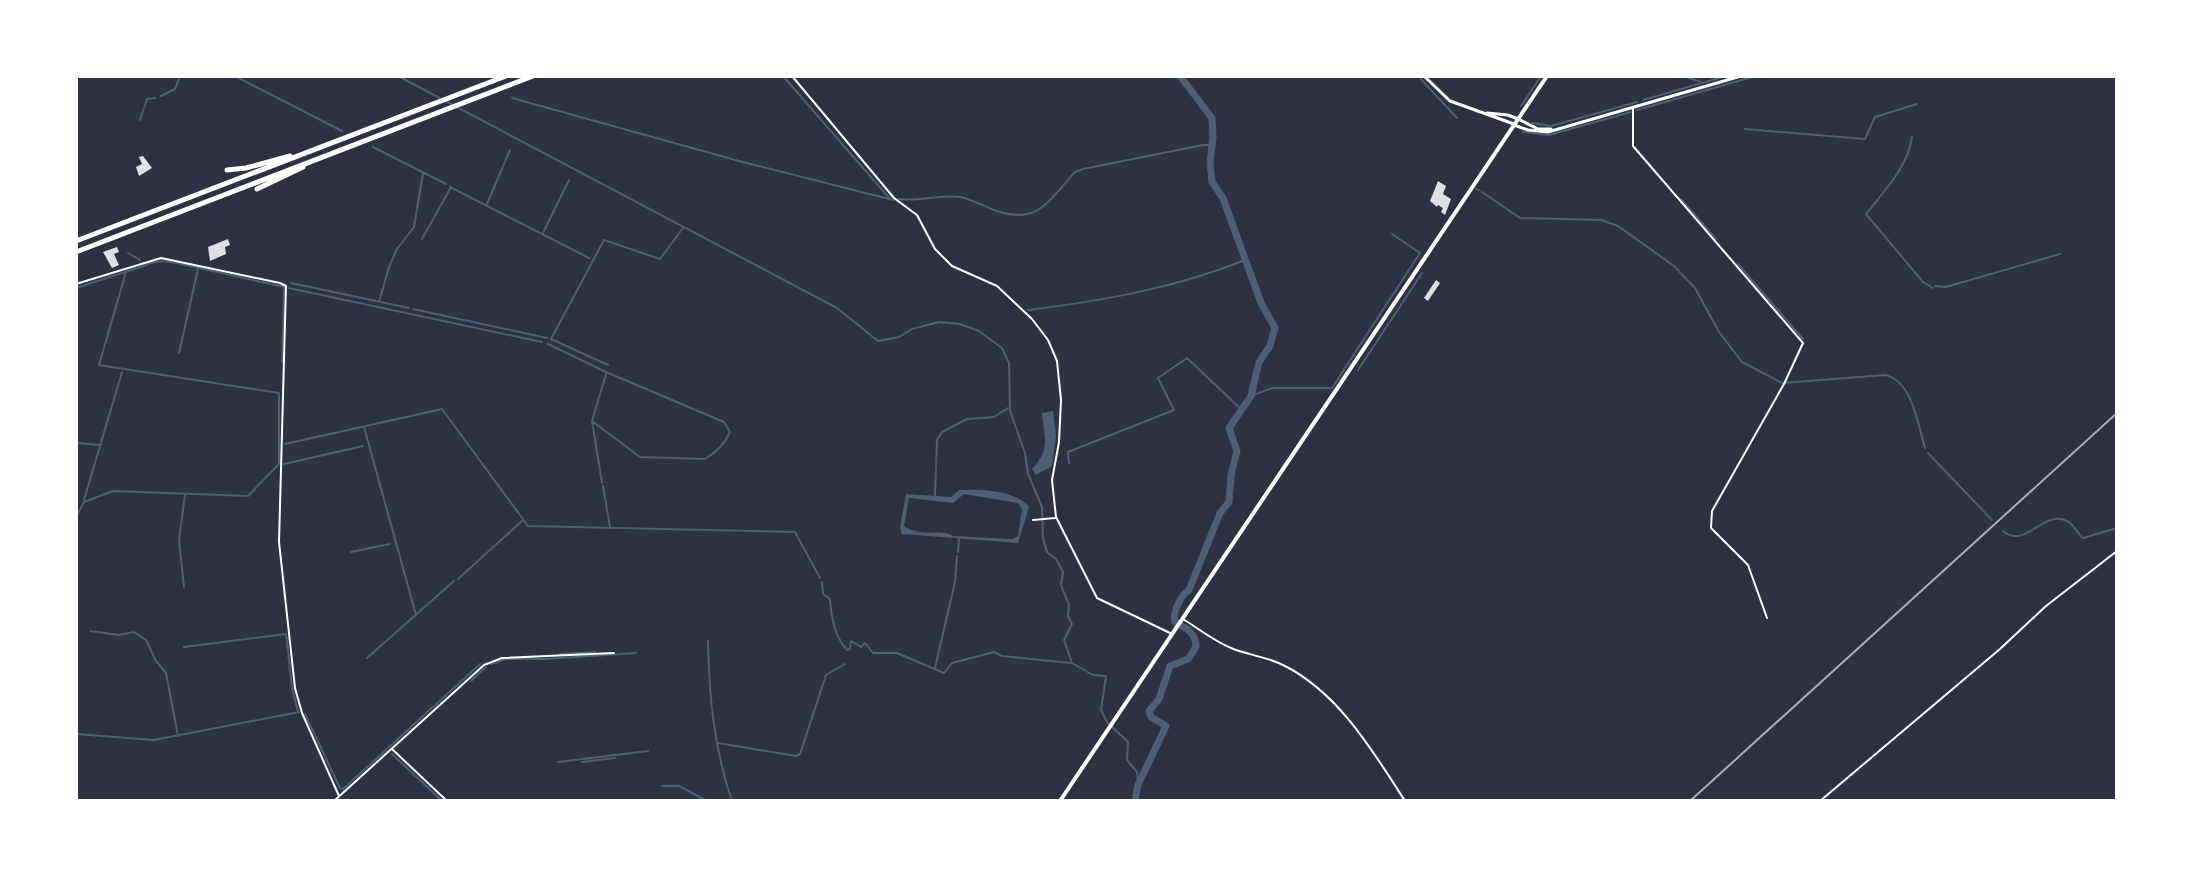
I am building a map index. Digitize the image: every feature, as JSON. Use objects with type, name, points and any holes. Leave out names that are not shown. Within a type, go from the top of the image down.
[{"type":"highway","points":[[76,241],[506,76]]},
{"type":"highway","points":[[76,252],[533,76]]},
{"type":"highway","points":[[227,170],[311,151]]},
{"type":"highway","points":[[257,189],[314,160]]},
{"type":"main road","points":[[1424,76],[1450,101],[1538,132],[1741,76]]},
{"type":"main road","points":[[1060,801],[1547,76]]},
{"type":"main road","points":[[1479,112],[1508,115],[1538,129],[1567,126]]},
{"type":"street","points":[[792,76],[851,151],[894,198],[917,215],[935,249],[952,266],[997,286],[1032,319],[1048,340],[1057,361],[1061,400],[1059,442],[1052,480],[1056,517],[1097,598],[1172,634]]},
{"type":"street","points":[[1632,107],[1633,146],[1803,343],[1785,382],[1714,505],[1711,523],[1711,528],[1748,565],[1767,618]]},
{"type":"street","points":[[76,284],[161,258],[286,286],[280,556],[295,688],[302,713],[339,796]]},
{"type":"street","points":[[1033,520],[1056,517]]},
{"type":"street","points":[[1820,801],[2063,592],[2117,551]]},
{"type":"street","points":[[1182,620],[1230,648],[1276,662],[1303,678],[1351,723],[1405,801]]},
{"type":"street","points":[[334,801],[493,660],[614,653]]},
{"type":"street","points":[[392,750],[447,801]]},
{"type":"water","points":[[1053,411],[1056,436],[1052,466],[1036,475],[1032,469],[1042,455],[1045,443],[1042,413]]},
{"type":"water","points":[[959,490],[977,490],[1007,494],[1023,501],[1029,507],[1018,543],[902,534],[900,527],[906,494],[951,497]],"holes":[[[964,494],[1018,503],[1022,510],[1018,536],[1013,539],[916,532],[904,526],[909,498],[953,503]]]},
{"type":"building","points":[[143,156],[152,168],[139,176],[136,167],[142,164],[139,157]]},
{"type":"building","points":[[1438,181],[1446,186],[1443,194],[1451,199],[1445,215],[1441,212],[1443,208],[1430,201]]},
{"type":"building","points":[[228,239],[230,245],[225,247],[226,254],[210,261],[208,247]]},
{"type":"building","points":[[117,247],[119,252],[114,254],[119,265],[112,268],[103,252]]},
{"type":"building","points":[[1436,280],[1440,283],[1428,301],[1424,298]]},
{"type":"waterway","points":[[161,96],[175,89],[180,76]]},
{"type":"waterway","points":[[235,76],[342,131]]},
{"type":"waterway","points":[[398,76],[837,308],[878,341],[899,337],[912,329],[939,322],[960,324],[979,331],[1002,348],[1009,363],[1010,411],[1025,453],[1028,474],[1042,507],[1043,538],[1047,552],[1056,559],[1063,572],[1061,585],[1072,624],[1064,640],[1072,663],[1093,675],[1106,676],[1101,710],[1107,722],[1128,742],[1127,760],[1137,772],[1138,785]]},
{"type":"waterway","points":[[783,76],[890,199]]},
{"type":"waterway","points":[[1135,801],[1138,785],[1166,726],[1151,717],[1149,711],[1159,699],[1170,666],[1188,659],[1196,647],[1192,635],[1175,622],[1175,614],[1180,600],[1189,590],[1220,513],[1229,502],[1237,451],[1229,428],[1251,396],[1259,362],[1270,346],[1275,328],[1261,303],[1223,198],[1212,182],[1212,118],[1180,76]]},
{"type":"waterway","points":[[1418,76],[1457,118]]},
{"type":"waterway","points":[[1521,106],[1541,76]]},
{"type":"waterway","points":[[1683,76],[1701,82]]},
{"type":"waterway","points":[[1643,100],[1726,76]]},
{"type":"waterway","points":[[1637,110],[1756,76]]},
{"type":"waterway","points":[[140,120],[147,99],[155,98]]},
{"type":"waterway","points":[[512,98],[893,200]]},
{"type":"waterway","points":[[1532,123],[1551,126],[1637,102]]},
{"type":"waterway","points":[[1745,129],[1865,139],[1875,117],[1917,104]]},
{"type":"waterway","points":[[1523,132],[1549,135],[1631,112]]},
{"type":"waterway","points":[[1912,137],[1906,158],[1866,214],[1923,282],[1933,288]]},
{"type":"waterway","points":[[898,199],[960,197],[994,210],[1021,215],[1041,208],[1075,172],[1083,169],[1212,145]]},
{"type":"waterway","points":[[373,147],[446,184]]},
{"type":"waterway","points":[[487,204],[510,150]]},
{"type":"waterway","points":[[379,302],[397,249],[414,227],[423,173]]},
{"type":"waterway","points":[[543,233],[569,180]]},
{"type":"waterway","points":[[450,187],[589,258]]},
{"type":"waterway","points":[[422,239],[451,187]]},
{"type":"waterway","points":[[1482,192],[1520,218],[1601,220],[1618,226],[1674,266],[1695,288],[1719,332],[1742,362],[1782,383],[1885,375],[1894,379],[1908,394],[1925,448]]},
{"type":"waterway","points":[[1681,199],[1716,239]]},
{"type":"waterway","points":[[551,339],[604,240],[660,259],[683,228]]},
{"type":"waterway","points":[[1251,396],[1272,388],[1332,388],[1420,253],[1392,234]]},
{"type":"waterway","points":[[128,253],[140,260]]},
{"type":"waterway","points":[[1935,286],[1946,287],[2060,254]]},
{"type":"waterway","points":[[1028,310],[1138,292],[1245,260]]},
{"type":"waterway","points":[[146,264],[161,261],[177,263],[284,287]]},
{"type":"waterway","points":[[1738,264],[1803,339]]},
{"type":"waterway","points":[[76,288],[147,265]]},
{"type":"waterway","points":[[179,353],[198,269]]},
{"type":"waterway","points":[[76,517],[84,502],[113,491],[248,496],[279,464],[279,393],[99,365],[126,272]]},
{"type":"waterway","points":[[1358,370],[1422,273]]},
{"type":"waterway","points":[[291,283],[409,308]]},
{"type":"waterway","points":[[282,362],[284,287]]},
{"type":"waterway","points":[[289,288],[542,342]]},
{"type":"waterway","points":[[413,309],[547,338]]},
{"type":"waterway","points":[[551,339],[608,365]]},
{"type":"waterway","points":[[548,344],[724,422],[730,432],[720,447],[705,459],[640,457],[592,421]]},
{"type":"waterway","points":[[1069,463],[1068,452],[1174,410],[1158,378],[1187,358],[1242,410]]},
{"type":"waterway","points":[[84,500],[122,372]]},
{"type":"waterway","points":[[602,483],[592,421],[606,374]]},
{"type":"waterway","points":[[935,495],[937,440],[942,432],[967,419],[994,417],[1008,408]]},
{"type":"waterway","points":[[285,444],[442,409],[528,526],[795,532],[820,578]]},
{"type":"waterway","points":[[364,427],[416,615]]},
{"type":"waterway","points":[[76,443],[101,445]]},
{"type":"waterway","points":[[284,464],[363,446]]},
{"type":"waterway","points":[[1928,453],[1992,520]]},
{"type":"waterway","points":[[603,486],[610,527]]},
{"type":"waterway","points":[[184,587],[179,540],[185,495]]},
{"type":"waterway","points":[[2003,531],[2011,536],[2020,536],[2052,519],[2070,523],[2083,538],[2117,528]]},
{"type":"waterway","points":[[458,579],[522,521]]},
{"type":"waterway","points":[[958,552],[959,538]]},
{"type":"waterway","points":[[351,552],[390,544]]},
{"type":"waterway","points":[[935,668],[955,582],[957,556]]},
{"type":"waterway","points":[[367,658],[454,581]]},
{"type":"waterway","points":[[822,582],[823,594],[830,599],[837,633],[847,650],[851,641],[861,647],[865,643],[873,653],[897,653],[944,673],[952,663],[994,652],[1002,656],[1071,663]]},
{"type":"waterway","points":[[90,631],[119,635],[134,632],[146,640],[166,673],[178,736]]},
{"type":"waterway","points":[[184,647],[286,634],[298,712]]},
{"type":"waterway","points":[[708,641],[714,722],[732,801]]},
{"type":"waterway","points":[[560,654],[595,652]]},
{"type":"waterway","points":[[491,664],[506,659],[636,653]]},
{"type":"waterway","points":[[305,714],[343,789],[480,664]]},
{"type":"waterway","points":[[718,743],[796,756],[800,754],[826,675],[845,664]]},
{"type":"waterway","points":[[471,681],[486,667]]},
{"type":"waterway","points":[[76,734],[154,740],[299,712]]},
{"type":"waterway","points":[[558,762],[648,751]]},
{"type":"waterway","points":[[392,754],[442,801]]},
{"type":"waterway","points":[[582,762],[615,758]]},
{"type":"waterway","points":[[662,786],[679,786],[707,801]]},
{"type":"railway","points":[[1690,801],[2117,413]]}]
